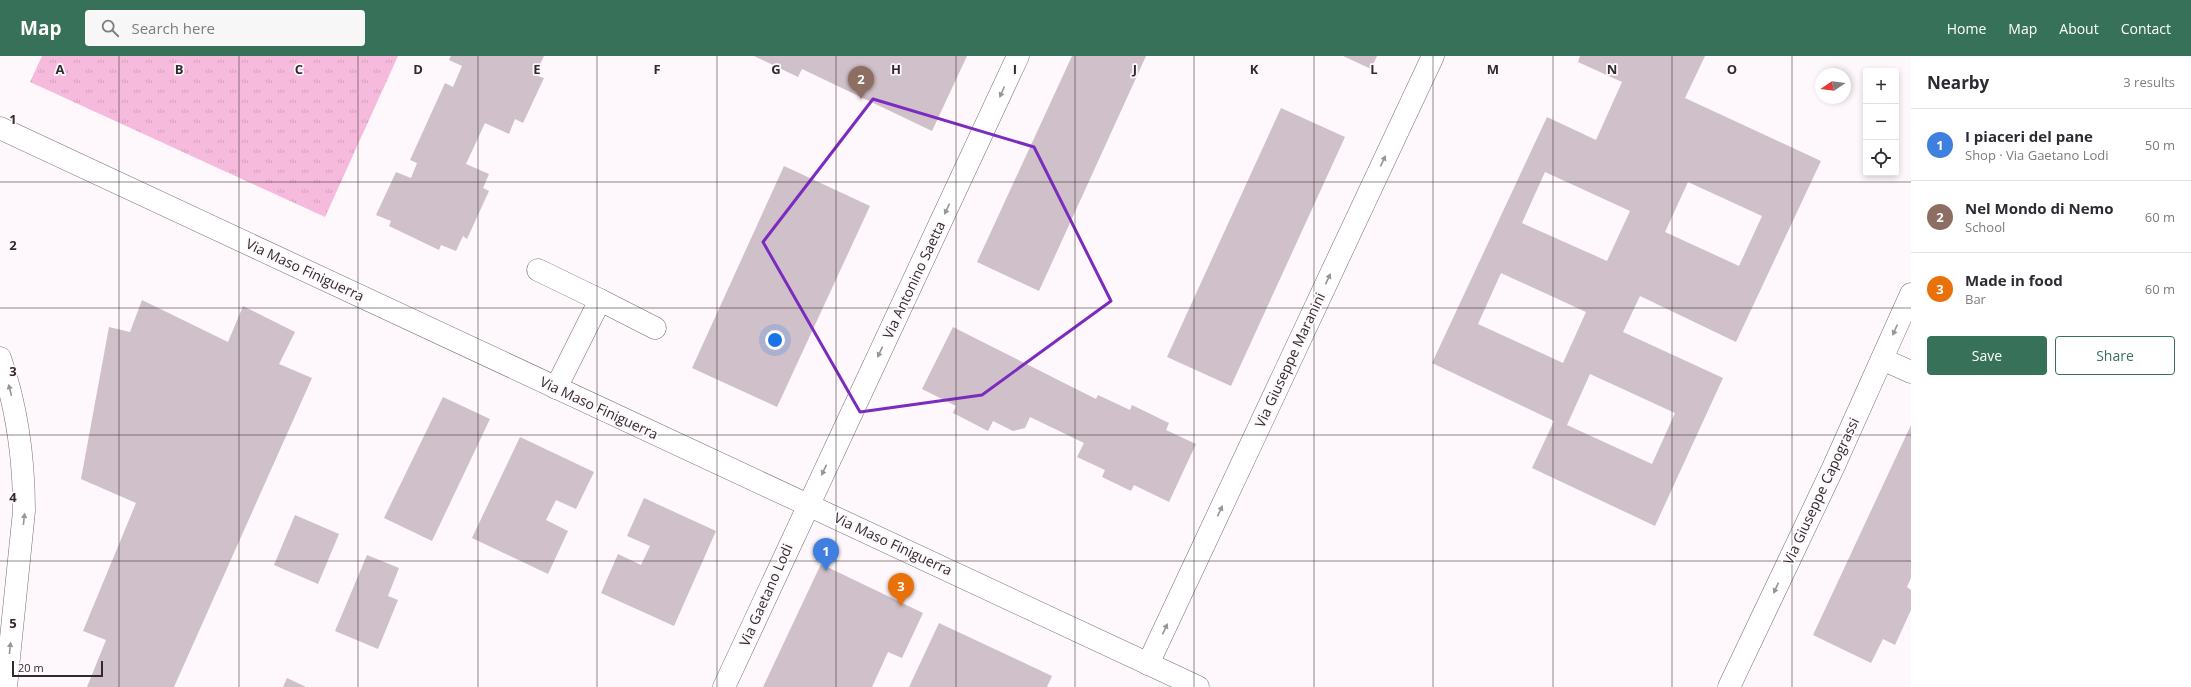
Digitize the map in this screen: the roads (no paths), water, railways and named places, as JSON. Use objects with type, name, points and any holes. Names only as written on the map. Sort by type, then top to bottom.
[{"type":"street","name":"Via Antonino Saetta","points":[[808,504],[1018,56]]},
{"type":"street","name":"Via Giuseppe Maranini","points":[[1148,664],[1433,56]]},
{"type":"street","name":"Via Maso Finiguerra","points":[[0,128],[1198,687]]},
{"type":"street","points":[[538,270],[655,328]]},
{"type":"street","name":"Via Giuseppe Capograssi","points":[[1729,687],[1829,476],[1911,294]]},
{"type":"street","points":[[556,388],[600,300]]},
{"type":"street","points":[[0,358],[14,412],[24,489],[24,512],[6,687]]},
{"type":"street","points":[[1882,359],[1911,372]]},
{"type":"street","name":"Via Gaetano Lodi","points":[[724,687],[808,504]]},
{"type":"place","name":"Nel Mondo di Nemo","points":[[861,99]]},
{"type":"place","name":"I piaceri del pane","points":[[826,571]]},
{"type":"place","name":"Made in food","points":[[901,606]]}]
